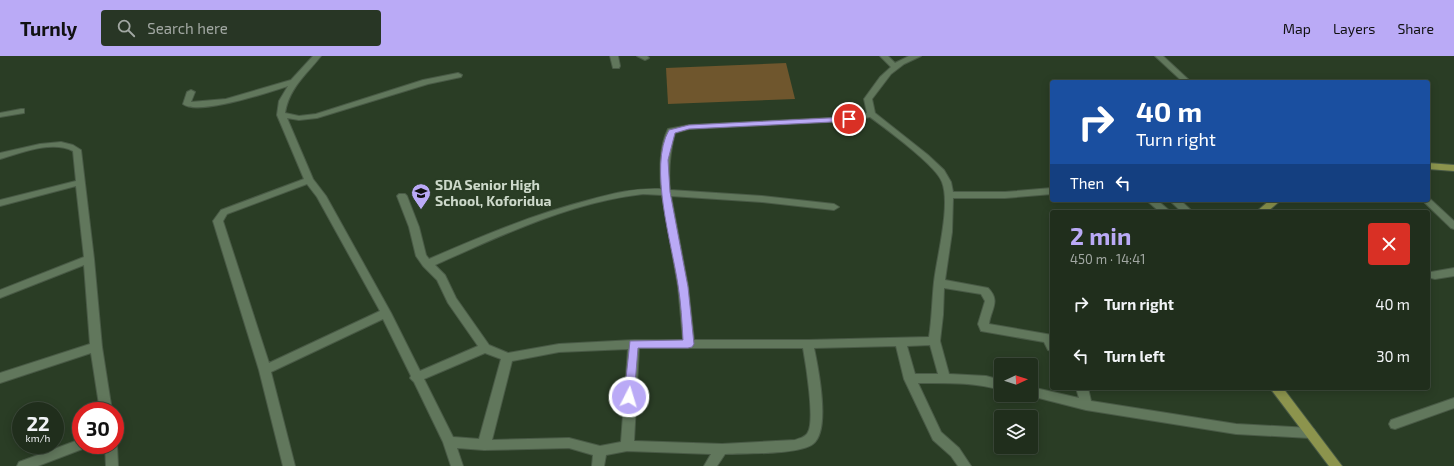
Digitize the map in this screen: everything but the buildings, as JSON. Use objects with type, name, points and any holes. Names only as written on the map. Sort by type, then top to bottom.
[{"type":"main road","points":[[1430,166],[1454,168]]},
{"type":"main road","points":[[1264,210],[1274,202]]},
{"type":"main road","points":[[1277,390],[1336,466]]},
{"type":"street","points":[[317,56],[294,82],[283,101],[281,115],[309,180],[321,196],[386,314],[448,442],[457,466]]},
{"type":"street","points":[[614,56],[616,66]]},
{"type":"street","points":[[884,56],[895,67]]},
{"type":"street","points":[[917,56],[895,67],[878,83],[868,99],[871,114],[884,123],[941,172],[947,182],[948,195],[946,232],[939,283],[938,315],[934,341],[945,378]]},
{"type":"street","points":[[1159,56],[1185,80]]},
{"type":"street","points":[[281,115],[299,118],[317,116],[426,82],[458,75]]},
{"type":"street","points":[[191,92],[187,104],[196,105],[223,101],[294,82]]},
{"type":"street","points":[[0,115],[21,111]]},
{"type":"street","points":[[688,344],[683,287],[666,192],[664,160],[671,131],[689,127],[849,119],[871,114]]},
{"type":"street","points":[[0,156],[57,144],[73,146],[77,150],[90,259],[96,348],[105,402]]},
{"type":"street","points":[[289,466],[265,370],[218,222],[219,218],[224,212],[309,180]]},
{"type":"street","points":[[0,203],[81,182]]},
{"type":"street","points":[[427,264],[500,232],[572,207],[626,193],[642,191],[745,196],[797,201],[834,207]]},
{"type":"street","points":[[948,195],[1006,195],[1050,191]]},
{"type":"street","points":[[402,196],[414,227],[421,256],[441,278],[452,300],[485,348],[507,357],[559,348],[634,344],[808,344],[934,341]]},
{"type":"street","points":[[1154,202],[1164,210]]},
{"type":"street","points":[[1176,202],[1186,210]]},
{"type":"street","points":[[1429,202],[1454,226]]},
{"type":"street","points":[[0,294],[90,259]]},
{"type":"street","points":[[1435,275],[1454,272]]},
{"type":"street","points":[[939,283],[984,291],[989,296],[990,301],[983,324],[985,328],[1048,338],[1050,342]]},
{"type":"street","points":[[265,370],[386,314]]},
{"type":"street","points":[[901,342],[910,379],[937,436],[954,452],[965,466]]},
{"type":"street","points":[[627,446],[634,344]]},
{"type":"street","points":[[448,442],[484,445],[569,443],[600,451],[627,446],[722,449],[795,445],[810,440],[815,433],[816,409],[814,380],[808,344]]},
{"type":"street","points":[[0,378],[58,358],[96,348]]},
{"type":"street","points":[[416,378],[485,348]]},
{"type":"street","points":[[484,445],[507,357]]},
{"type":"street","points":[[910,379],[945,378],[986,381],[994,383]]},
{"type":"street","points":[[1082,390],[1086,405]]},
{"type":"street","points":[[1038,394],[1086,405],[1236,429],[1310,434]]},
{"type":"street","points":[[1395,424],[1454,403]]},
{"type":"street","points":[[23,466],[72,447]]},
{"type":"street","points":[[710,466],[722,449]]},
{"type":"street","points":[[598,466],[600,451]]},
{"type":"street","points":[[111,454],[112,466]]},
{"type":"shaded area","points":[[786,63],[795,99],[668,104],[666,68]]},
{"type":"place","name":"SDA Senior High School, Koforidua","points":[[421,210]]},
{"type":"route","points":[[629,397],[634,344],[688,344],[683,287],[666,192],[664,160],[671,131],[689,127],[849,119]]}]
